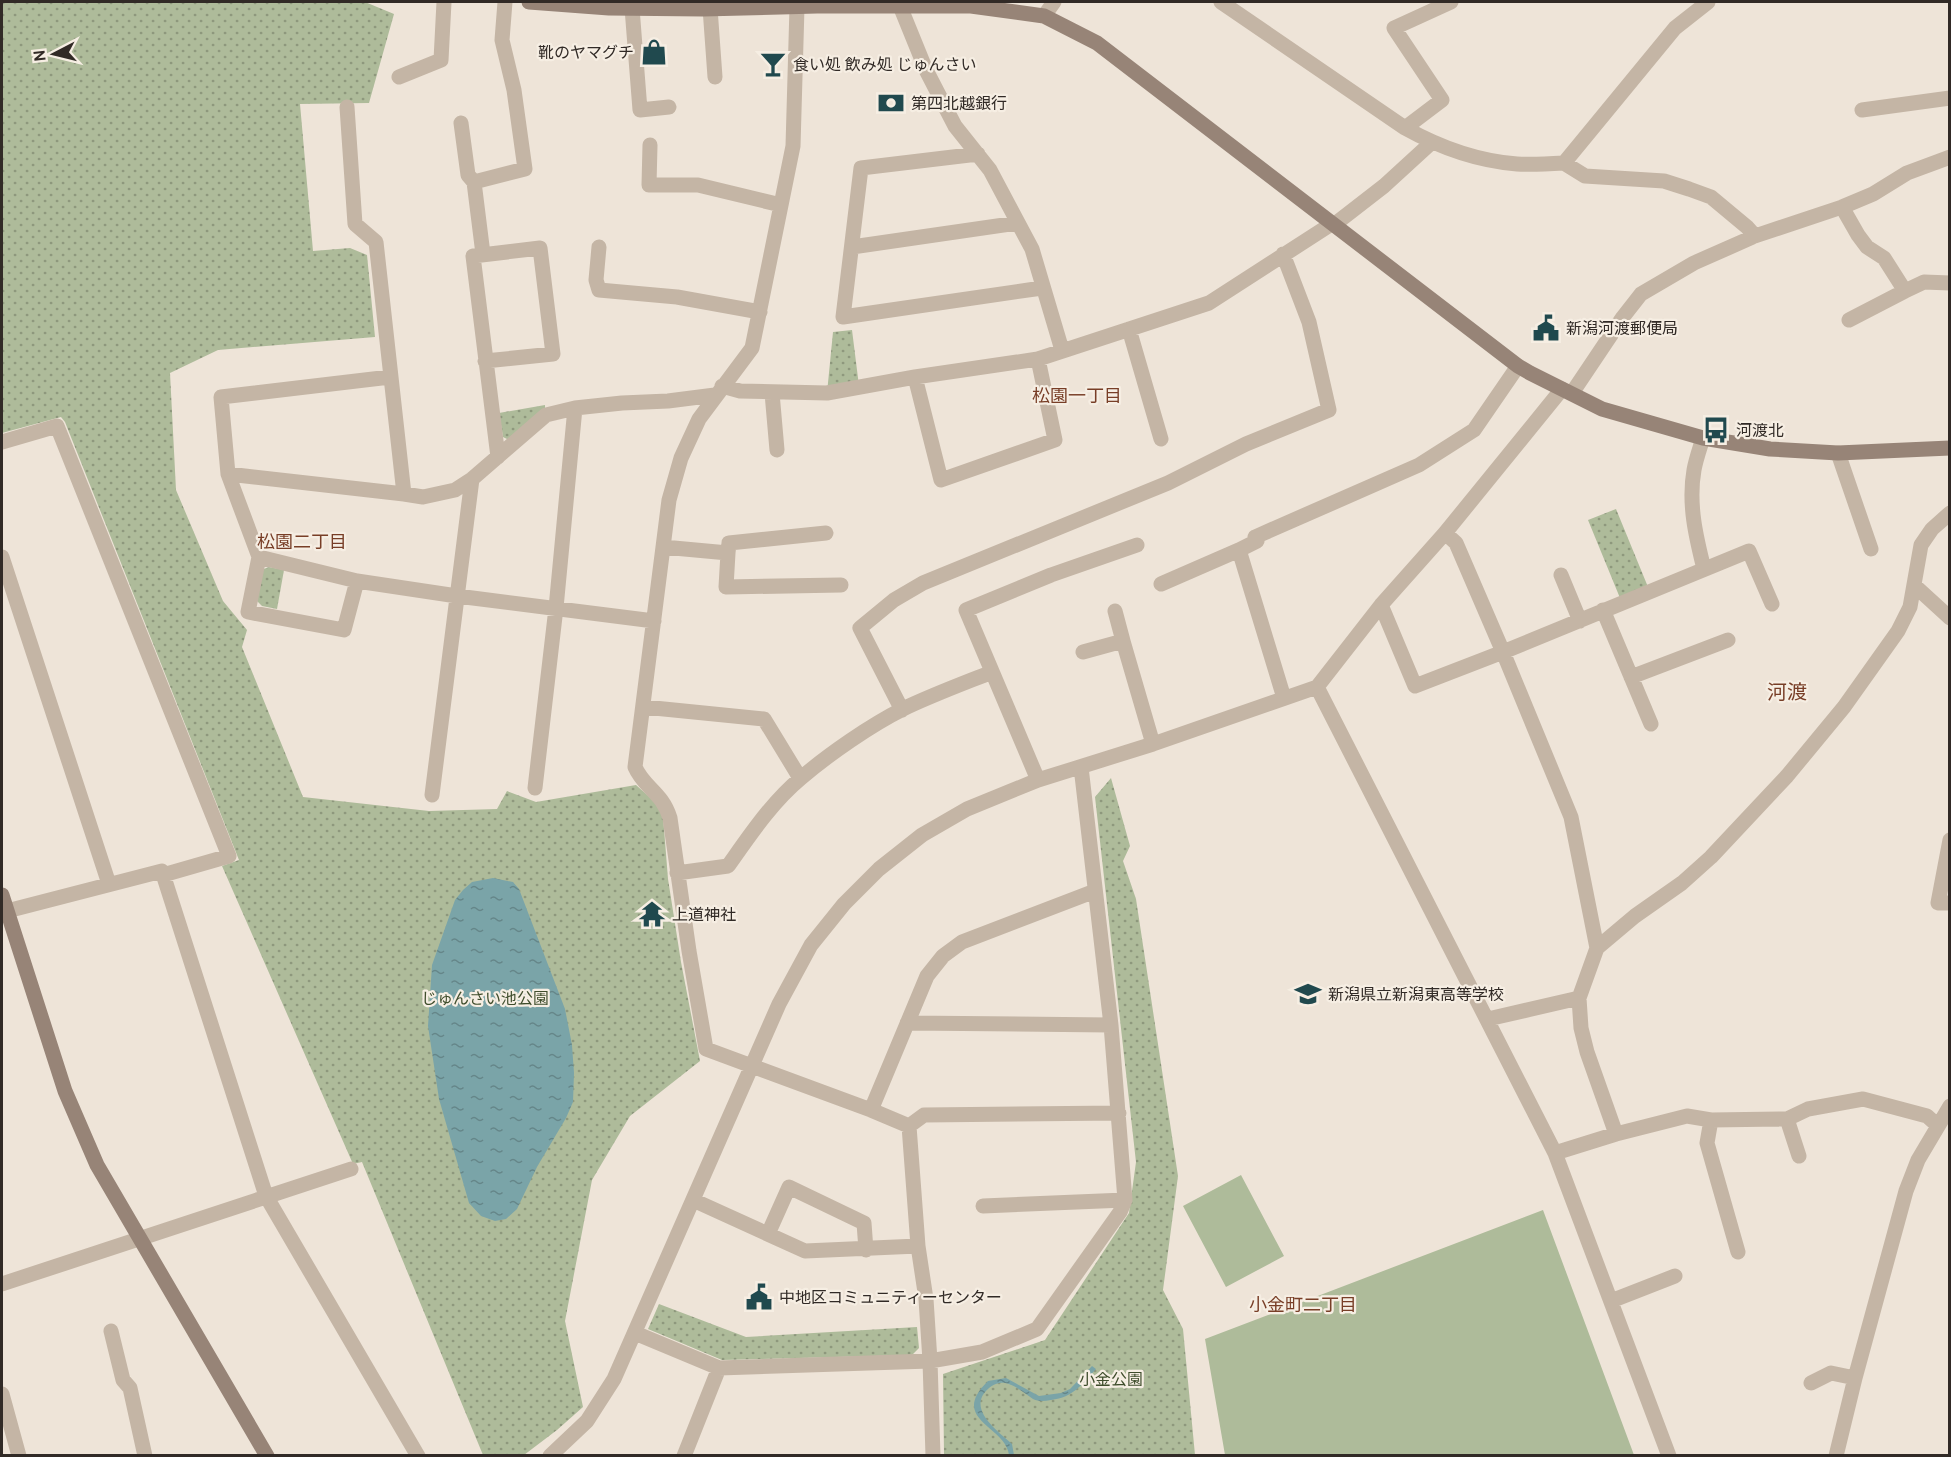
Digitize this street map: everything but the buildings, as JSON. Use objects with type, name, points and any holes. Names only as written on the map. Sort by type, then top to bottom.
[{"type":"street","points":[[399,77],[441,60],[444,2]]},
{"type":"street","points":[[474,182],[525,169],[514,90],[502,40],[505,2]]},
{"type":"street","points":[[529,2],[632,8],[709,5],[797,8],[817,4],[900,4],[971,6],[1044,16],[1097,43],[1518,366],[1602,409],[1703,438],[1770,449],[1838,453],[1950,448]]},
{"type":"street","points":[[1044,16],[1054,2]]},
{"type":"street","points":[[1221,2],[1405,128],[1431,142],[1489,160],[1518,164],[1564,163],[1585,176],[1664,181],[1711,197],[1755,236]]},
{"type":"street","points":[[1405,128],[1442,100],[1394,28],[1451,2]]},
{"type":"street","points":[[1564,163],[1675,28],[1707,2]]},
{"type":"street","points":[[900,4],[926,70],[955,126],[990,170],[1032,249],[1062,350]]},
{"type":"street","points":[[709,5],[715,77]]},
{"type":"street","points":[[632,8],[640,110],[669,107]]},
{"type":"street","points":[[797,8],[793,146],[760,312],[752,348],[699,419],[681,458],[669,500],[635,767],[639,776],[664,801],[670,818],[676,873],[706,1049],[909,1126]]},
{"type":"street","points":[[1862,110],[1950,98]]},
{"type":"street","points":[[347,107],[355,224],[376,242],[404,494]]},
{"type":"street","points":[[461,123],[468,175],[474,182],[483,254]]},
{"type":"street","points":[[228,474],[423,497],[455,490],[472,479],[546,415],[575,408],[668,401],[718,391],[827,393],[1038,359],[1209,303],[1334,223],[1384,186],[1431,142]]},
{"type":"street","points":[[650,145],[649,184],[698,185],[781,205]]},
{"type":"street","points":[[978,154],[861,168],[843,317],[1042,288]]},
{"type":"street","points":[[550,1455],[587,1421],[614,1379],[780,1004],[811,945],[844,904],[879,869],[922,835],[967,809],[1038,780],[1153,744],[1317,687],[1382,605],[1567,391],[1641,294],[1694,263],[1755,236],[1874,194],[1907,173],[1950,157]]},
{"type":"street","points":[[1842,207],[1858,235],[1867,247],[1884,258],[1905,291]]},
{"type":"street","points":[[852,248],[1018,223]]},
{"type":"street","points":[[599,247],[596,280],[599,290],[677,297],[760,312]]},
{"type":"street","points":[[485,361],[553,354],[540,248],[473,256],[485,361],[498,457]]},
{"type":"street","points":[[902,710],[860,628],[894,600],[923,583],[1168,483],[1246,444],[1329,410],[1308,322],[1283,254]]},
{"type":"street","points":[[1849,320],[1924,282],[1950,283]]},
{"type":"street","points":[[1129,329],[1161,439]]},
{"type":"street","points":[[915,377],[941,480],[1055,440],[1038,359]]},
{"type":"street","points":[[1161,584],[1257,541],[1255,537],[1419,465],[1474,430],[1518,366]]},
{"type":"street","points":[[357,581],[344,630],[248,612],[259,557],[228,474],[221,397],[390,377]]},
{"type":"street","points":[[772,393],[777,450]]},
{"type":"street","points":[[534,788],[556,609],[575,408]]},
{"type":"street","points":[[2,442],[57,426],[229,856],[163,875]]},
{"type":"street","points":[[1703,438],[1694,471],[1692,508],[1704,570]]},
{"type":"street","points":[[1838,453],[1871,549]]},
{"type":"street","points":[[432,795],[472,479]]},
{"type":"street","points":[[1616,1134],[1587,1052],[1581,1028],[1579,998],[1597,948],[1635,916],[1682,883],[1711,857],[1786,776],[1844,707],[1898,631],[1910,608],[1921,545],[1932,529],[1950,513]]},
{"type":"street","points":[[826,533],[729,543],[726,587],[841,585]]},
{"type":"street","points":[[1445,533],[1456,543],[1571,817],[1597,948]]},
{"type":"street","points":[[1038,780],[966,610],[1052,575],[1137,545]]},
{"type":"street","points":[[663,547],[728,553]]},
{"type":"street","points":[[1239,550],[1284,698]]},
{"type":"street","points":[[1382,605],[1415,686],[1749,551],[1772,604]]},
{"type":"street","points":[[2,556],[109,884]]},
{"type":"street","points":[[259,557],[357,581],[654,621]]},
{"type":"street","points":[[1561,575],[1580,621]]},
{"type":"street","points":[[1915,586],[1950,618]]},
{"type":"street","points":[[1603,610],[1651,724]]},
{"type":"street","points":[[1115,611],[1153,744]]},
{"type":"street","points":[[1631,677],[1728,640]]},
{"type":"street","points":[[1083,652],[1123,641]]},
{"type":"street","points":[[676,873],[728,866],[775,804],[800,778],[844,746],[902,710],[992,672]]},
{"type":"street","points":[[1317,687],[1555,1153],[1669,1455]]},
{"type":"street","points":[[644,707],[764,719],[800,778]]},
{"type":"street","points":[[635,1334],[719,1368],[930,1361],[982,1352],[1037,1329],[1120,1212],[1125,1200],[1111,1025],[1081,767]]},
{"type":"street","points":[[1950,840],[1938,903],[1950,903]]},
{"type":"street","points":[[7,912],[162,871],[266,1196],[418,1455]]},
{"type":"street","points":[[871,1110],[927,976],[943,956],[962,942],[1095,891]]},
{"type":"street","points":[[2,895],[65,1091],[97,1166],[267,1455]]},
{"type":"street","points":[[1488,1019],[1579,998]]},
{"type":"street","points":[[907,1023],[1111,1025]]},
{"type":"street","points":[[1555,1153],[1616,1134],[1687,1116],[1711,1120],[1787,1119],[1808,1109],[1863,1099],[1927,1116],[1937,1125]]},
{"type":"street","points":[[1836,1455],[1906,1191],[1918,1160],[1950,1106]]},
{"type":"street","points":[[909,1126],[924,1115],[1119,1113]]},
{"type":"street","points":[[1787,1119],[1799,1156]]},
{"type":"street","points":[[1711,1120],[1707,1143],[1738,1252]]},
{"type":"street","points":[[909,1126],[918,1246],[926,1299],[933,1455]]},
{"type":"street","points":[[2,1284],[351,1169]]},
{"type":"street","points":[[768,1234],[789,1187],[864,1223],[866,1250]]},
{"type":"street","points":[[693,1200],[805,1251],[918,1246]]},
{"type":"street","points":[[983,1206],[1125,1200]]},
{"type":"street","points":[[1611,1301],[1675,1276]]},
{"type":"street","points":[[111,1331],[123,1380],[130,1388],[145,1455]]},
{"type":"street","points":[[684,1455],[719,1368]]},
{"type":"street","points":[[1811,1383],[1831,1373],[1855,1378]]},
{"type":"street","points":[[2,1394],[19,1455]]},
{"type":"green space","name":"じゅんさい池公園","points":[[2,2],[365,2],[394,14],[369,103],[300,104],[313,251],[350,248],[367,255],[375,337],[218,350],[170,373],[176,490],[223,601],[247,630],[242,647],[303,797],[429,811],[497,809],[507,791],[536,802],[636,785],[654,801],[663,816],[668,879],[700,1061],[630,1116],[592,1180],[565,1321],[583,1407],[524,1455],[483,1455],[362,1162],[353,1164],[222,866],[239,860],[65,422],[61,417],[2,433]]},
{"type":"green space","points":[[852,330],[859,386],[827,393],[833,332]]},
{"type":"green space","points":[[545,405],[545,411],[511,441],[503,437],[499,413]]},
{"type":"green space","points":[[1616,509],[1648,587],[1620,598],[1588,520]]},
{"type":"green space","points":[[269,567],[284,570],[277,609],[262,606],[254,598],[261,570]]},
{"type":"green space","name":"小金公園","points":[[1111,778],[1130,846],[1123,861],[1136,899],[1178,1176],[1163,1290],[1183,1329],[1195,1455],[944,1455],[943,1374],[1045,1340],[1129,1213],[1136,1162],[1095,797]]},
{"type":"green space","points":[[1241,1175],[1284,1256],[1226,1287],[1183,1206]]},
{"type":"green space","points":[[1543,1210],[1634,1455],[1225,1455],[1205,1339]]},
{"type":"green space","points":[[659,1304],[746,1337],[917,1327],[919,1348],[912,1355],[722,1360],[648,1329]]},
{"type":"water","points":[[493,878],[513,882],[519,889],[565,1009],[572,1045],[574,1073],[573,1102],[566,1118],[537,1167],[517,1209],[506,1219],[495,1221],[481,1216],[469,1203],[439,1099],[428,1026],[432,965],[455,900],[472,882]]},
{"type":"water","points":[[1092,1366],[1096,1369],[1081,1385],[1066,1396],[1059,1398],[1035,1400],[1016,1387],[1005,1383],[996,1384],[988,1389],[980,1404],[982,1412],[992,1426],[1012,1444],[1014,1455],[1009,1455],[1006,1445],[976,1414],[974,1405],[977,1394],[988,1381],[1006,1378],[1039,1396],[1061,1393],[1070,1389]]},
{"type":"place","name":"靴のヤマグチ","points":[[654,52]]},
{"type":"place","name":"食い処 飲み処 じゅんさい","points":[[773,64]]},
{"type":"place","name":"第四北越銀行","points":[[891,103]]},
{"type":"place","name":"新潟河渡郵便局","points":[[1546,328]]},
{"type":"place","name":"河渡北","points":[[1716,430]]},
{"type":"place","name":"上道神社","points":[[652,914]]},
{"type":"place","name":"新潟県立新潟東高等学校","points":[[1308,994]]},
{"type":"place","name":"中地区コミュニティーセンター","points":[[759,1297]]},
{"type":"district","name":"松園一丁目","points":[[1077,396]]},
{"type":"district","name":"松園二丁目","points":[[302,542]]},
{"type":"district","name":"河渡","points":[[1787,692]]},
{"type":"district","name":"小金町二丁目","points":[[1303,1305]]}]
